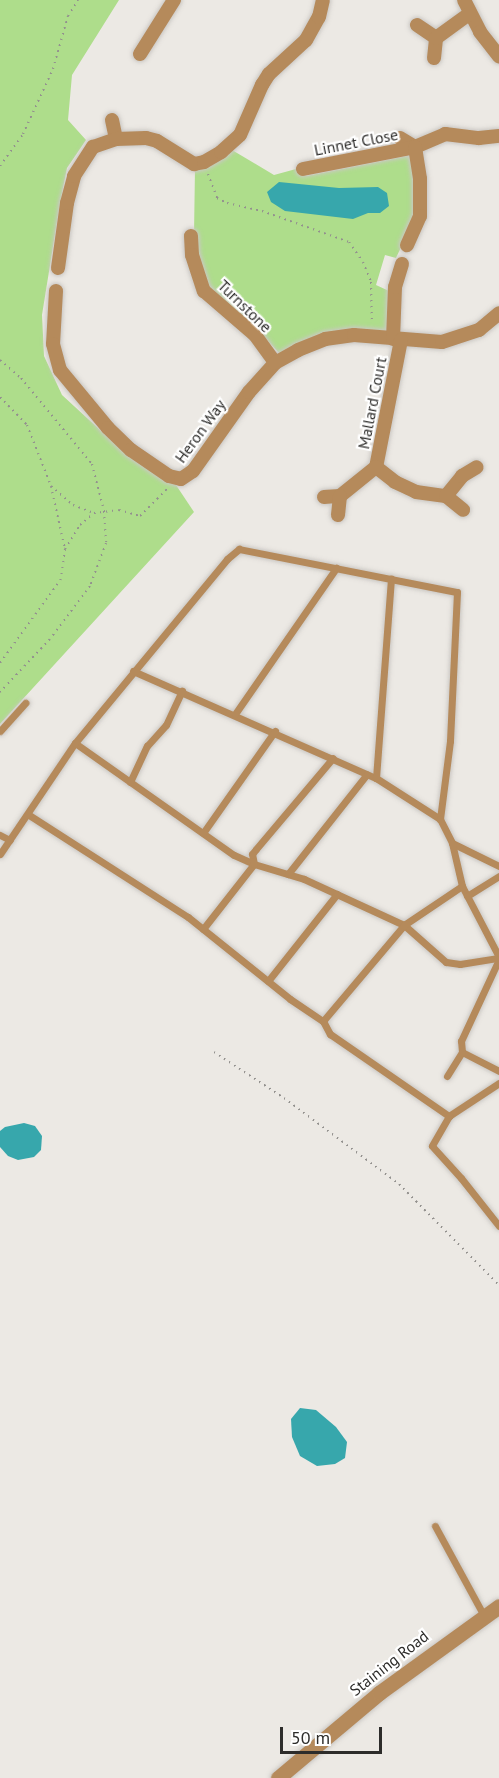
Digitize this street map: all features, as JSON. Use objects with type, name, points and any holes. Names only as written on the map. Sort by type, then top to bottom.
[{"type":"street","points":[[140,54],[174,0]]},
{"type":"street","points":[[58,268],[67,203],[74,176],[93,147],[116,139],[151,139],[189,163],[204,162],[240,135],[262,85],[269,74],[306,40],[319,17],[323,0]]},
{"type":"street","points":[[464,0],[469,14],[499,56]]},
{"type":"street","points":[[434,58],[436,38],[469,14]]},
{"type":"street","points":[[417,25],[436,38]]},
{"type":"street","points":[[112,120],[116,139]]},
{"type":"street","name":"Linnet Close","points":[[303,169],[415,147],[445,134],[479,138],[499,136]]},
{"type":"street","name":"Linnet Close","points":[[400,138],[415,147]]},
{"type":"street","name":"Linnet Close","points":[[407,245],[420,216],[420,179],[415,147]]},
{"type":"street","name":"Turnstone","points":[[191,236],[192,255],[204,291],[255,335],[275,363]]},
{"type":"street","points":[[397,339],[395,287],[402,264]]},
{"type":"street","name":"Heron Way","points":[[56,291],[53,345],[60,370],[108,428],[131,450],[169,476],[178,478],[188,476],[193,471],[249,392],[275,363],[325,339],[372,335],[397,339],[452,340],[479,330],[499,313]]},
{"type":"street","name":"Mallard Court","points":[[397,339],[376,467],[395,482],[416,492],[446,496]]},
{"type":"street","points":[[324,497],[340,496],[376,467]]},
{"type":"street","points":[[463,510],[446,496],[462,476],[477,467]]},
{"type":"street","points":[[338,515],[340,496]]},
{"type":"street","name":"Staining Road","points":[[278,1778],[379,1693],[499,1606]]},
{"type":"lane","points":[[0,854],[75,743],[227,559],[239,549],[457,592],[450,741],[440,819]]},
{"type":"lane","points":[[235,714],[336,568]]},
{"type":"lane","points":[[376,778],[391,579]]},
{"type":"lane","points":[[133,671],[275,731],[368,774],[440,819],[452,843],[462,886],[499,958]]},
{"type":"lane","points":[[130,782],[147,746],[166,725],[182,692]]},
{"type":"lane","points":[[0,731],[25,703]]},
{"type":"lane","points":[[203,833],[275,731]]},
{"type":"lane","points":[[75,743],[234,855],[337,894],[404,925],[446,962],[460,964],[499,958]]},
{"type":"lane","points":[[203,929],[254,864],[252,854],[333,758]]},
{"type":"lane","points":[[288,874],[368,774]]},
{"type":"lane","points":[[28,815],[203,929],[323,1021],[330,1034],[449,1116]]},
{"type":"lane","points":[[0,835],[10,840]]},
{"type":"lane","points":[[452,843],[499,866]]},
{"type":"lane","points":[[467,896],[499,876]]},
{"type":"lane","points":[[323,1021],[404,925],[462,886]]},
{"type":"lane","points":[[268,981],[337,894]]},
{"type":"lane","points":[[447,1076],[462,1052],[461,1041],[499,958]]},
{"type":"lane","points":[[462,1052],[499,1071]]},
{"type":"lane","points":[[499,1083],[449,1116],[432,1146],[499,1226]]},
{"type":"lane","points":[[435,1526],[484,1616]]},
{"type":"path","points":[[0,166],[23,134],[53,69],[64,27],[78,0]]},
{"type":"path","points":[[204,162],[217,198],[227,203],[262,211],[349,242],[363,262],[371,282],[372,335]]},
{"type":"path","points":[[0,360],[21,378],[92,464],[104,511],[106,543],[90,586],[50,639],[0,692]]},
{"type":"path","points":[[0,397],[27,425],[51,486],[65,549],[61,579],[0,663]]},
{"type":"path","points":[[65,549],[80,525],[94,513],[119,510],[140,516],[178,478]]},
{"type":"path","points":[[51,486],[74,505],[94,513]]},
{"type":"path","points":[[214,1052],[284,1098],[399,1184],[499,1285]]},
{"type":"green space","points":[[0,0],[119,0],[72,75],[68,120],[86,140],[67,168],[60,203],[42,315],[44,356],[62,395],[112,441],[174,482],[194,512],[0,724]]},
{"type":"green space","points":[[232,150],[274,175],[296,169],[306,176],[412,155],[417,213],[396,258],[385,255],[376,285],[389,291],[388,335],[372,332],[281,355],[253,325],[205,283],[194,234],[195,168]]},
{"type":"water","points":[[279,182],[339,188],[378,187],[387,193],[389,206],[380,213],[368,213],[353,219],[285,211],[271,202],[267,192]]},
{"type":"water","points":[[24,1123],[35,1126],[42,1136],[41,1150],[34,1157],[18,1160],[8,1156],[0,1147],[0,1131],[5,1127]]},
{"type":"water","points":[[300,1408],[316,1410],[336,1427],[347,1442],[345,1458],[335,1464],[317,1466],[300,1456],[292,1437],[291,1419]]}]
